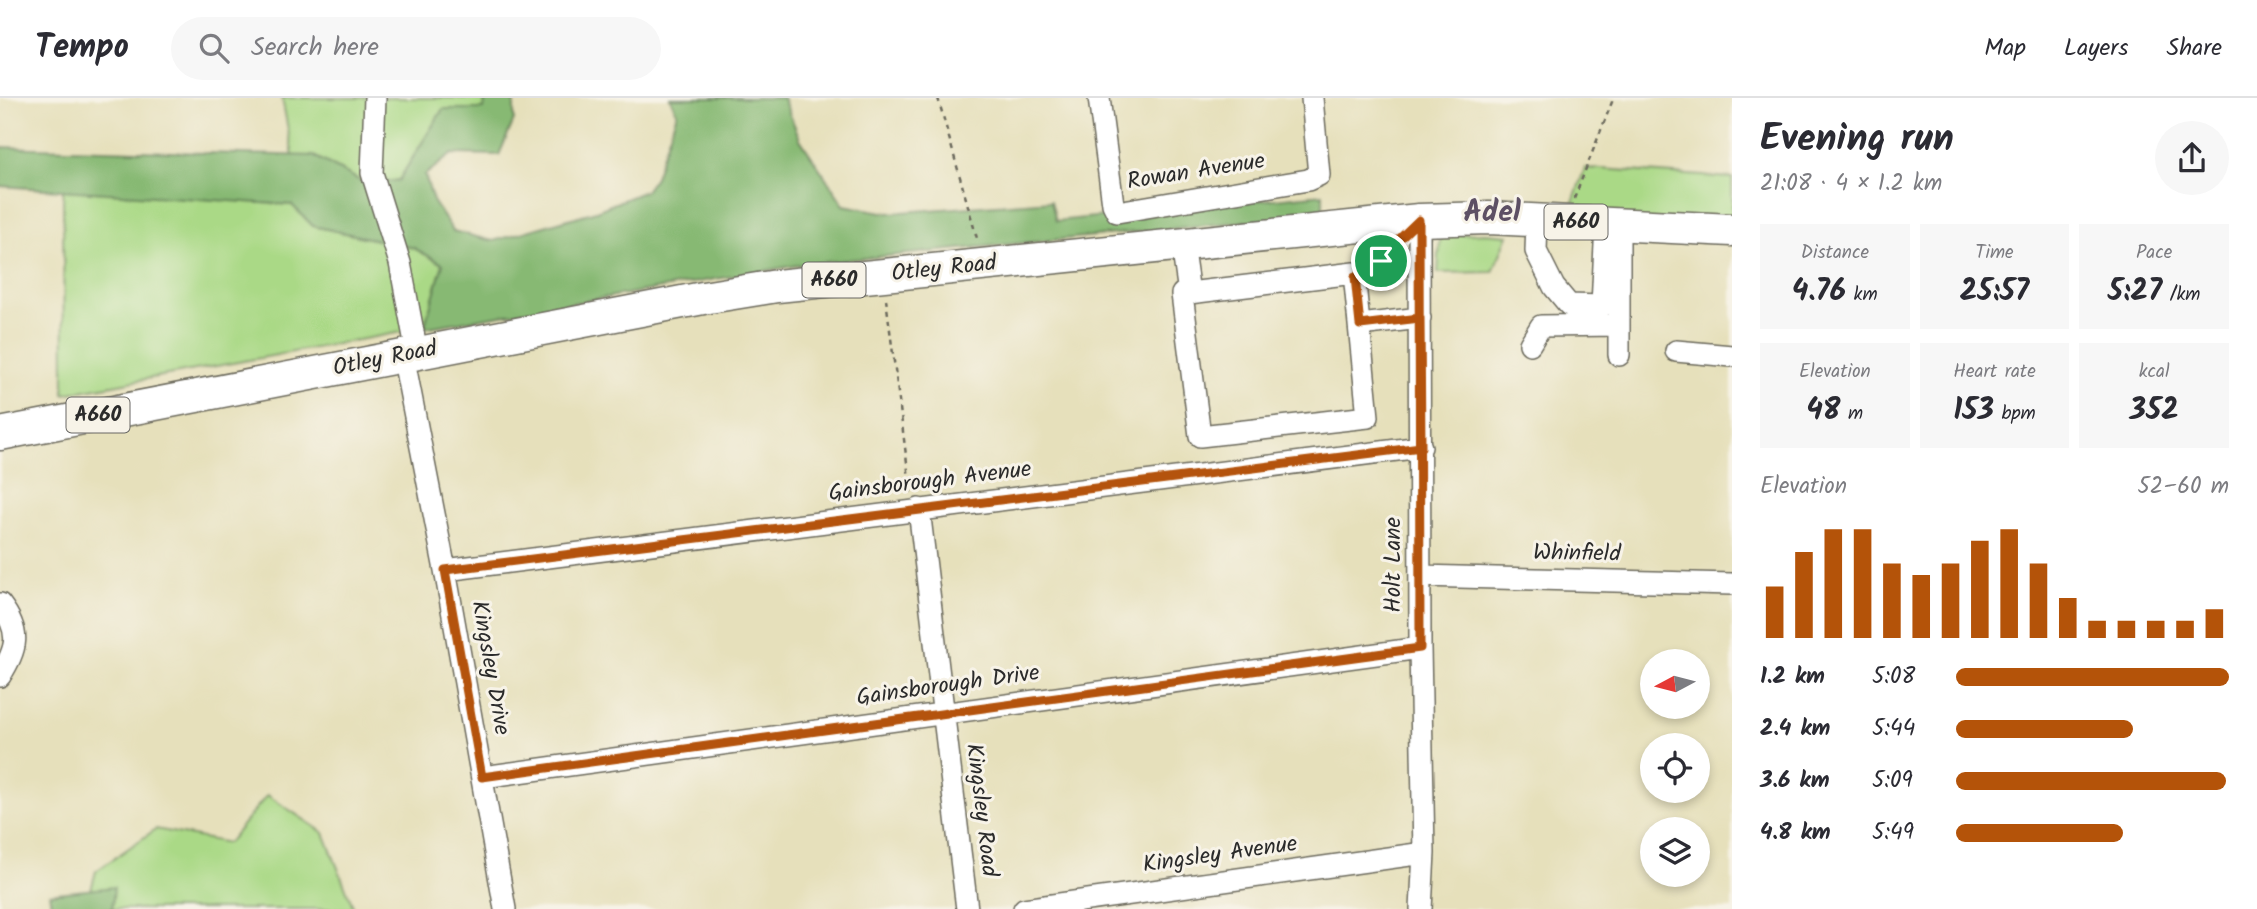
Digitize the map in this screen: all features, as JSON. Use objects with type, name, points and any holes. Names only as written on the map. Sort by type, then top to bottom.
[{"type":"highway","name":"Otley Road","points":[[0,434],[777,286],[1419,220],[1489,218],[1732,230]]},
{"type":"street","name":"Kingsley Drive","points":[[375,98],[372,173],[400,263],[410,354],[445,570],[505,909]]},
{"type":"street","name":"Rowan Avenue","points":[[1099,98],[1117,212],[1308,180],[1319,175],[1312,98]]},
{"type":"street","name":"Holt Lane","points":[[1419,220],[1420,648],[1424,853],[1421,909]]},
{"type":"street","points":[[1552,221],[1536,251],[1554,287],[1569,305],[1602,306],[1612,224]]},
{"type":"street","points":[[1612,224],[1619,355]]},
{"type":"street","points":[[1182,244],[1189,293]]},
{"type":"street","points":[[1354,273],[1368,416],[1200,436],[1182,294],[1189,293],[1354,273]]},
{"type":"street","points":[[1360,325],[1420,318]]},
{"type":"street","points":[[1530,344],[1541,326],[1619,325]]},
{"type":"street","points":[[1676,351],[1732,356]]},
{"type":"street","name":"Gainsborough Avenue","points":[[445,570],[1421,447]]},
{"type":"street","name":"Kingsley Road","points":[[916,509],[967,909]]},
{"type":"street","name":"Whinfield","points":[[1420,576],[1732,584]]},
{"type":"street","points":[[0,604],[16,633],[16,644],[0,676]]},
{"type":"street","name":"Gainsborough Drive","points":[[482,777],[1420,648]]},
{"type":"street","name":"Kingsley Avenue","points":[[1024,909],[1424,853]]},
{"type":"path","points":[[938,98],[983,265]]},
{"type":"path","points":[[1552,221],[1612,98]]},
{"type":"path","points":[[1355,277],[1371,271],[1392,246]]},
{"type":"path","points":[[883,275],[916,509]]},
{"type":"green space","points":[[282,98],[485,98],[484,109],[443,109],[399,180],[368,185],[314,156],[293,156]]},
{"type":"green space","points":[[485,98],[514,98],[514,120],[499,155],[452,154],[425,175],[433,201],[453,231],[493,241],[596,211],[645,191],[655,177],[677,113],[670,98],[783,98],[800,139],[844,205],[888,213],[1051,201],[1056,221],[1323,194],[1323,214],[805,264],[424,328],[443,264],[414,248],[313,226],[292,205],[0,186],[0,147],[314,156],[368,185],[399,180],[443,109],[484,109]]},
{"type":"green space","points":[[1585,168],[1732,178],[1732,230],[1566,222]]},
{"type":"green space","points":[[63,189],[292,205],[313,226],[414,248],[443,264],[424,328],[64,394]]},
{"type":"green space","points":[[1444,235],[1508,235],[1493,272],[1438,273],[1440,239]]},
{"type":"green space","points":[[267,795],[324,833],[354,909],[86,909],[96,871],[156,829],[228,843]]},
{"type":"green space","points":[[114,887],[112,909],[52,909],[49,894]]},
{"type":"district","name":"Adel","points":[[1492,213]]},
{"type":"route","points":[[1381,261],[1371,271],[1355,277],[1360,325],[1420,318],[1421,447],[445,570],[482,777],[1420,648],[1421,447],[1419,220],[1392,246],[1381,261]]}]
